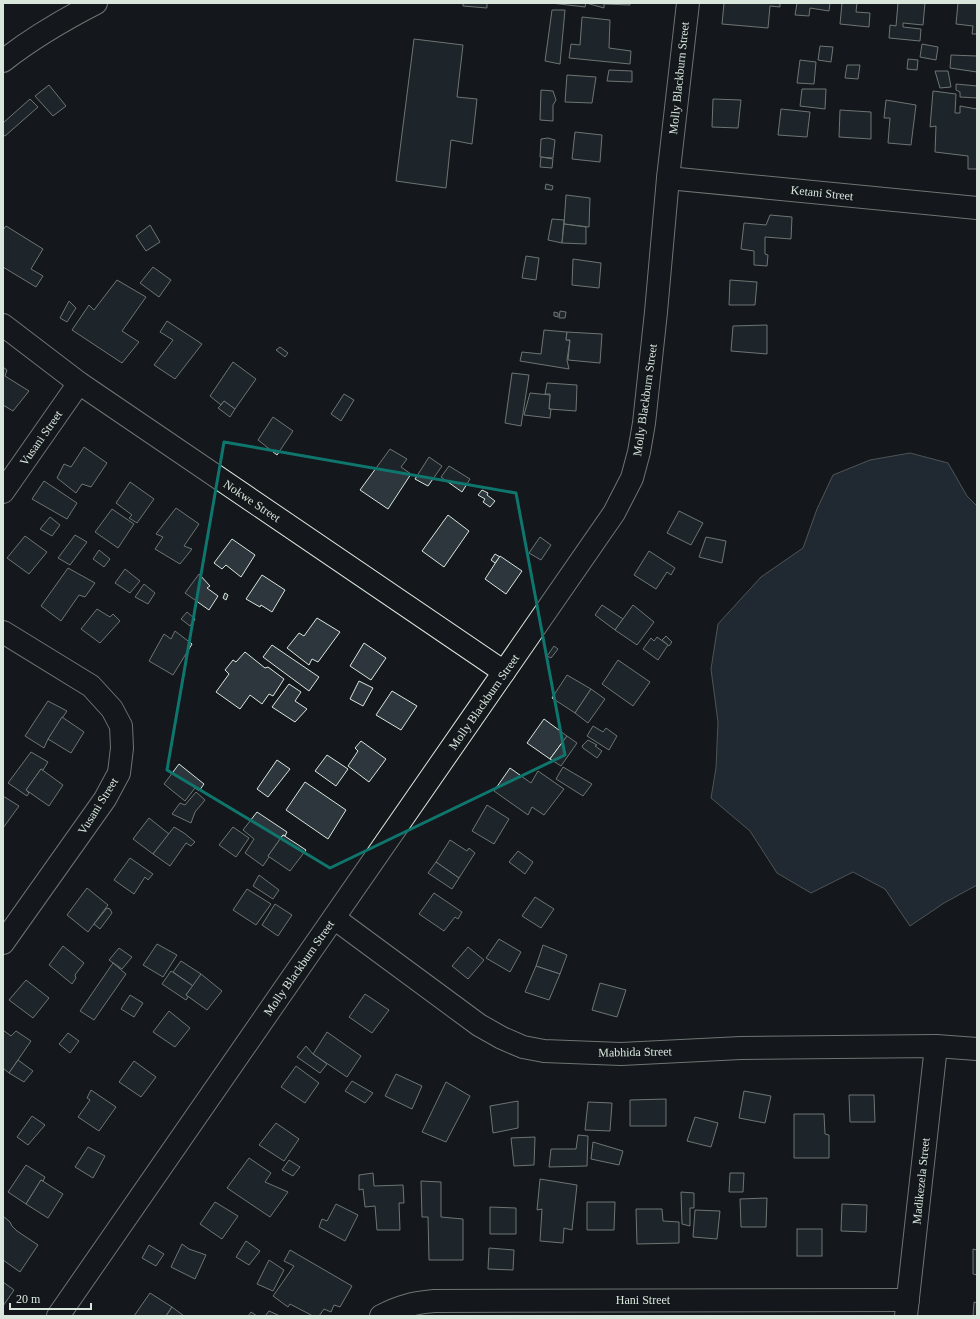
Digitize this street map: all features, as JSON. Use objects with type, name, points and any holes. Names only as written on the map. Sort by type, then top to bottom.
[{"type":"street","points":[[3,61],[25,44],[64,19],[96,3]]},
{"type":"street","name":"Molly Blackburn Street","points":[[58,1316],[614,513],[632,478],[639,452],[644,423],[668,178],[688,3]]},
{"type":"street","name":"Ketani Street","points":[[668,178],[977,208]]},
{"type":"street","name":"Nokwe Street","points":[[3,325],[79,383],[504,672]]},
{"type":"street","name":"Vusani Street","points":[[3,492],[79,383]]},
{"type":"street","name":"Vusani Street","points":[[3,632],[91,686],[112,709],[121,726],[122,748],[119,773],[105,799],[3,943]]},
{"type":"street","name":"Mabhida Street","points":[[334,918],[480,1024],[502,1038],[524,1047],[544,1052],[621,1054],[741,1048],[936,1046],[977,1049]]},
{"type":"street","name":"Madikezela Street","points":[[907,1308],[936,1046]]},
{"type":"street","name":"Hani Street","points":[[381,1316],[394,1309],[411,1304],[434,1301],[907,1308]]},
{"type":"highlighted area","points":[[224,442],[516,493],[565,755],[330,868],[167,770]]},
{"type":"water","points":[[910,453],[948,463],[967,496],[977,506],[977,885],[944,903],[910,926],[885,889],[853,872],[811,893],[777,873],[750,831],[711,798],[716,768],[718,722],[711,669],[718,624],[761,577],[803,548],[817,509],[833,475],[870,460]]},
{"type":"building","points":[[463,3],[487,3],[487,8],[463,6]]},
{"type":"building","points":[[551,3],[586,3],[585,7]]},
{"type":"building","points":[[586,3],[630,3],[630,5],[604,4],[604,8]]},
{"type":"building","points":[[724,3],[780,3],[780,7],[770,6],[768,28],[722,24]]},
{"type":"building","points":[[797,3],[830,3],[829,11],[810,8],[809,16],[795,15]]},
{"type":"building","points":[[842,3],[857,3],[856,12],[870,13],[869,27],[840,24]]},
{"type":"building","points":[[898,3],[925,3],[923,25],[903,23],[903,27],[921,29],[920,41],[889,38],[890,25],[896,26]]},
{"type":"building","points":[[958,3],[977,3],[977,34],[972,34],[973,26],[956,24]]},
{"type":"building","points":[[552,10],[565,10],[560,64],[545,61]]},
{"type":"building","points":[[582,17],[610,20],[609,48],[631,51],[630,64],[569,58],[571,44],[580,45]]},
{"type":"building","points":[[414,39],[463,45],[457,97],[477,99],[472,144],[451,140],[446,188],[396,181]]},
{"type":"building","points":[[922,44],[938,47],[936,60],[920,57]]},
{"type":"building","points":[[820,46],[833,47],[831,62],[818,60]]},
{"type":"building","points":[[951,55],[977,56],[977,72],[950,68]]},
{"type":"building","points":[[908,59],[918,60],[917,70],[907,69]]},
{"type":"building","points":[[800,60],[816,62],[814,84],[797,83]]},
{"type":"building","points":[[847,65],[860,65],[858,79],[845,78]]},
{"type":"building","points":[[609,70],[632,71],[632,82],[607,81]]},
{"type":"building","points":[[935,71],[948,71],[951,87],[940,88]]},
{"type":"building","points":[[567,75],[596,77],[592,103],[565,102]]},
{"type":"building","points":[[956,84],[977,86],[977,98],[960,97],[960,92],[956,90]]},
{"type":"building","points":[[49,85],[66,106],[53,116],[35,96]]},
{"type":"building","points":[[802,89],[826,89],[825,109],[800,106]]},
{"type":"building","points":[[541,90],[553,91],[556,100],[553,105],[553,121],[540,120]]},
{"type":"building","points":[[933,91],[956,94],[955,113],[960,113],[960,106],[977,109],[977,169],[968,169],[968,156],[935,152],[936,126],[930,127]]},
{"type":"building","points":[[30,99],[38,107],[5,136],[3,135],[3,123]]},
{"type":"building","points":[[713,99],[741,100],[738,128],[712,127]]},
{"type":"building","points":[[886,100],[916,105],[911,145],[888,143],[890,118],[884,118]]},
{"type":"building","points":[[781,109],[810,112],[807,137],[778,135]]},
{"type":"building","points":[[840,110],[871,112],[871,139],[839,137]]},
{"type":"building","points":[[575,132],[602,135],[600,162],[572,159]]},
{"type":"building","points":[[548,138],[555,140],[553,158],[540,157],[541,139]]},
{"type":"building","points":[[541,157],[553,159],[552,168],[540,167]]},
{"type":"building","points":[[546,184],[553,186],[552,190],[545,189]]},
{"type":"building","points":[[566,195],[590,198],[589,227],[564,224]]},
{"type":"building","points":[[770,215],[792,217],[791,239],[765,237],[765,254],[768,255],[767,266],[754,265],[754,251],[741,249],[744,223],[766,225]]},
{"type":"building","points":[[552,219],[564,220],[562,243],[548,240]]},
{"type":"building","points":[[564,224],[586,227],[586,244],[562,243]]},
{"type":"building","points":[[150,225],[160,242],[146,251],[136,236]]},
{"type":"building","points":[[6,226],[43,249],[31,269],[43,276],[36,287],[3,267],[3,230]]},
{"type":"building","points":[[526,256],[539,258],[536,280],[522,278]]},
{"type":"building","points":[[573,259],[601,263],[599,288],[572,285]]},
{"type":"building","points":[[153,267],[171,280],[159,297],[140,283]]},
{"type":"building","points":[[117,280],[146,297],[122,331],[139,342],[122,363],[72,330],[89,305],[94,310]]},
{"type":"building","points":[[730,280],[757,282],[755,305],[729,305]]},
{"type":"building","points":[[69,301],[76,308],[67,322],[60,318]]},
{"type":"building","points":[[560,311],[566,312],[565,318],[559,318]]},
{"type":"building","points":[[554,312],[558,313],[558,317],[554,316]]},
{"type":"building","points":[[167,321],[202,344],[175,379],[154,365],[173,340],[160,332]]},
{"type":"building","points":[[767,325],[767,354],[731,351],[733,326]]},
{"type":"building","points":[[544,330],[567,332],[566,340],[570,340],[567,360],[569,369],[520,361],[522,352],[541,354]]},
{"type":"building","points":[[567,332],[602,334],[600,363],[568,360],[570,340],[566,340]]},
{"type":"building","points":[[280,347],[288,353],[285,357],[276,350]]},
{"type":"building","points":[[233,362],[256,379],[235,409],[224,401],[221,405],[210,396]]},
{"type":"building","points":[[3,367],[7,370],[5,376],[29,391],[13,411],[3,405]]},
{"type":"building","points":[[512,373],[529,375],[521,426],[505,423]]},
{"type":"building","points":[[547,383],[577,385],[576,411],[549,409],[550,394],[545,394]]},
{"type":"building","points":[[530,393],[550,395],[550,418],[524,415]]},
{"type":"building","points":[[344,394],[354,400],[341,421],[331,414]]},
{"type":"building","points":[[224,401],[235,409],[230,417],[218,408]]},
{"type":"building","points":[[273,417],[293,431],[277,455],[258,440]]},
{"type":"building","points":[[84,447],[107,463],[91,487],[82,484],[76,493],[57,478],[64,464],[71,467]]},
{"type":"building","points":[[390,449],[407,459],[401,467],[411,474],[388,509],[360,490]]},
{"type":"building","points":[[429,457],[442,466],[428,486],[415,479]]},
{"type":"building","points":[[449,466],[470,479],[462,492],[441,477]]},
{"type":"building","points":[[44,481],[77,503],[67,519],[32,499]]},
{"type":"building","points":[[130,482],[154,499],[137,523],[129,518],[132,515],[116,503]]},
{"type":"building","points":[[482,490],[488,493],[487,495],[495,501],[490,507],[483,502],[485,499],[478,495]]},
{"type":"building","points":[[176,508],[199,524],[184,546],[192,549],[180,564],[155,549],[163,537],[156,534]]},
{"type":"building","points":[[112,509],[134,524],[118,548],[95,532]]},
{"type":"building","points":[[679,511],[703,523],[691,545],[667,533]]},
{"type":"building","points":[[448,515],[469,531],[444,567],[422,551]]},
{"type":"building","points":[[50,517],[60,525],[52,536],[40,529]]},
{"type":"building","points":[[75,535],[87,542],[70,565],[58,558]]},
{"type":"building","points":[[25,536],[47,552],[29,574],[7,558]]},
{"type":"building","points":[[540,537],[551,545],[541,560],[529,553]]},
{"type":"building","points":[[706,537],[726,541],[722,563],[699,557]]},
{"type":"building","points":[[232,539],[255,555],[241,577],[226,565],[222,569],[214,563]]},
{"type":"building","points":[[99,550],[110,559],[104,567],[93,559]]},
{"type":"building","points":[[649,551],[675,568],[671,575],[667,572],[656,589],[634,575]]},
{"type":"building","points":[[495,554],[500,557],[495,563],[491,560]]},
{"type":"building","points":[[500,556],[522,571],[506,594],[485,579]]},
{"type":"building","points":[[68,568],[95,583],[85,597],[79,595],[61,621],[41,606]]},
{"type":"building","points":[[125,569],[140,581],[130,593],[115,583]]},
{"type":"building","points":[[199,574],[210,586],[207,588],[218,596],[209,610],[185,593]]},
{"type":"building","points":[[262,575],[285,590],[272,612],[261,605],[260,607],[246,599]]},
{"type":"building","points":[[144,584],[155,593],[148,604],[135,597]]},
{"type":"building","points":[[225,593],[228,595],[226,600],[223,598]]},
{"type":"building","points":[[602,605],[623,619],[615,630],[595,615]]},
{"type":"building","points":[[633,605],[654,622],[637,645],[615,630]]},
{"type":"building","points":[[97,609],[110,617],[113,614],[120,621],[100,643],[81,629]]},
{"type":"building","points":[[187,612],[195,619],[190,626],[181,619]]},
{"type":"building","points":[[317,618],[340,632],[318,662],[312,659],[309,665],[287,648],[299,633],[304,636]]},
{"type":"building","points":[[175,631],[192,644],[173,675],[149,661],[164,634],[171,639]]},
{"type":"building","points":[[666,636],[672,642],[669,646],[662,640]]},
{"type":"building","points":[[657,637],[668,645],[658,660],[643,649],[651,638],[654,641]]},
{"type":"building","points":[[364,643],[386,658],[371,680],[350,666]]},
{"type":"building","points":[[272,645],[319,677],[309,691],[263,657]]},
{"type":"building","points":[[554,646],[558,649],[551,658],[547,656]]},
{"type":"building","points":[[245,652],[265,668],[268,667],[284,679],[273,696],[269,694],[262,704],[250,695],[240,709],[216,692],[229,674],[225,670],[233,660],[236,662]]},
{"type":"building","points":[[618,660],[650,682],[633,706],[602,684]]},
{"type":"building","points":[[567,675],[591,689],[575,713],[552,698]]},
{"type":"building","points":[[359,681],[373,688],[363,706],[350,699]]},
{"type":"building","points":[[289,684],[301,692],[295,701],[307,709],[295,722],[272,707]]},
{"type":"building","points":[[591,689],[605,699],[588,723],[575,713]]},
{"type":"building","points":[[392,691],[417,706],[401,730],[376,715]]},
{"type":"building","points":[[48,701],[67,711],[48,739],[44,748],[25,736]]},
{"type":"building","points":[[62,717],[84,732],[71,753],[48,739]]},
{"type":"building","points":[[544,719],[567,736],[550,759],[527,743]]},
{"type":"building","points":[[593,726],[603,732],[606,728],[617,736],[609,750],[587,736]]},
{"type":"building","points":[[567,736],[577,743],[561,766],[550,759]]},
{"type":"building","points":[[588,740],[597,745],[595,746],[602,751],[597,758],[582,746]]},
{"type":"building","points":[[361,741],[386,759],[369,782],[348,766],[358,751],[355,748]]},
{"type":"building","points":[[31,752],[48,762],[26,790],[29,793],[27,796],[8,783]]},
{"type":"building","points":[[327,755],[348,769],[336,786],[315,771]]},
{"type":"building","points":[[277,760],[290,769],[268,797],[257,789]]},
{"type":"building","points":[[179,764],[204,784],[199,791],[195,788],[185,801],[164,784]]},
{"type":"building","points":[[563,767],[592,784],[583,796],[556,779]]},
{"type":"building","points":[[510,768],[531,783],[538,771],[564,789],[544,815],[532,807],[528,815],[494,791]]},
{"type":"building","points":[[41,769],[63,785],[49,806],[26,790]]},
{"type":"building","points":[[305,782],[346,810],[328,839],[286,810]]},
{"type":"building","points":[[196,792],[205,800],[195,812],[191,823],[172,814],[180,803],[185,805]]},
{"type":"building","points":[[3,796],[19,806],[3,828]]},
{"type":"building","points":[[487,805],[509,819],[494,844],[472,831]]},
{"type":"building","points":[[257,812],[287,832],[285,836],[283,835],[268,856],[269,857],[263,866],[245,853],[254,839],[243,830]]},
{"type":"building","points":[[149,818],[169,834],[153,854],[133,839]]},
{"type":"building","points":[[174,827],[195,842],[191,846],[186,843],[170,866],[153,854]]},
{"type":"building","points":[[233,827],[249,838],[236,857],[219,845]]},
{"type":"building","points":[[283,835],[306,850],[290,871],[268,856]]},
{"type":"building","points":[[450,840],[467,851],[469,848],[475,853],[459,878],[436,862]]},
{"type":"building","points":[[518,851],[533,862],[525,874],[509,862]]},
{"type":"building","points":[[130,858],[153,874],[148,880],[145,877],[134,894],[114,880]]},
{"type":"building","points":[[436,862],[459,878],[452,889],[428,873]]},
{"type":"building","points":[[259,875],[279,890],[273,899],[253,886]]},
{"type":"building","points":[[87,888],[108,905],[88,932],[67,915]]},
{"type":"building","points":[[247,889],[271,904],[256,925],[233,910]]},
{"type":"building","points":[[434,893],[462,912],[458,919],[455,917],[444,931],[419,914]]},
{"type":"building","points":[[535,897],[554,909],[541,928],[522,916]]},
{"type":"building","points":[[275,904],[292,915],[278,936],[262,925]]},
{"type":"building","points":[[107,908],[110,909],[112,913],[100,929],[94,924]]},
{"type":"building","points":[[499,939],[521,952],[510,972],[486,958]]},
{"type":"building","points":[[157,944],[177,955],[163,977],[143,965]]},
{"type":"building","points":[[543,945],[567,955],[560,974],[536,966]]},
{"type":"building","points":[[63,946],[84,963],[75,975],[76,978],[72,984],[49,965]]},
{"type":"building","points":[[468,947],[484,960],[468,979],[452,966]]},
{"type":"building","points":[[119,948],[132,957],[122,969],[109,960]]},
{"type":"building","points":[[181,961],[201,974],[193,986],[173,972]]},
{"type":"building","points":[[113,963],[126,974],[94,1020],[80,1011]]},
{"type":"building","points":[[536,966],[560,974],[549,1000],[525,992]]},
{"type":"building","points":[[171,971],[193,986],[186,995],[188,997],[186,1000],[162,984]]},
{"type":"building","points":[[201,974],[222,991],[207,1010],[186,995]]},
{"type":"building","points":[[26,980],[49,998],[33,1018],[9,1000]]},
{"type":"building","points":[[600,983],[626,990],[617,1017],[592,1010]]},
{"type":"building","points":[[365,994],[389,1010],[372,1033],[349,1017]]},
{"type":"building","points":[[130,995],[143,1003],[134,1017],[121,1009]]},
{"type":"building","points":[[169,1011],[190,1028],[175,1047],[153,1032]]},
{"type":"building","points":[[3,1030],[11,1036],[16,1031],[31,1041],[9,1073],[3,1068]]},
{"type":"building","points":[[327,1032],[361,1056],[347,1077],[313,1054]]},
{"type":"building","points":[[68,1033],[79,1041],[70,1053],[59,1044]]},
{"type":"building","points":[[306,1046],[313,1054],[327,1064],[320,1073],[297,1057]]},
{"type":"building","points":[[18,1060],[33,1071],[24,1082],[9,1073]]},
{"type":"building","points":[[134,1061],[156,1077],[141,1097],[119,1082]]},
{"type":"building","points":[[296,1066],[319,1083],[305,1103],[281,1087]]},
{"type":"building","points":[[396,1074],[422,1086],[412,1109],[385,1096]]},
{"type":"building","points":[[352,1081],[373,1093],[365,1103],[345,1091]]},
{"type":"building","points":[[446,1082],[470,1096],[446,1142],[422,1132]]},
{"type":"building","points":[[91,1090],[116,1107],[99,1131],[78,1117],[90,1100],[87,1098]]},
{"type":"building","points":[[744,1091],[771,1096],[765,1123],[739,1118]]},
{"type":"building","points":[[849,1095],[874,1095],[875,1122],[850,1122]]},
{"type":"building","points":[[666,1099],[666,1126],[630,1126],[630,1100]]},
{"type":"building","points":[[518,1101],[518,1128],[493,1133],[490,1106]]},
{"type":"building","points":[[588,1102],[612,1103],[610,1131],[585,1130]]},
{"type":"building","points":[[794,1114],[824,1114],[825,1134],[829,1135],[829,1158],[794,1158]]},
{"type":"building","points":[[32,1116],[45,1125],[28,1145],[17,1137]]},
{"type":"building","points":[[695,1117],[718,1123],[711,1147],[687,1141]]},
{"type":"building","points":[[276,1123],[299,1139],[284,1161],[259,1145]]},
{"type":"building","points":[[578,1135],[588,1136],[587,1166],[549,1167],[551,1149],[576,1149]]},
{"type":"building","points":[[535,1137],[534,1165],[514,1166],[511,1138]]},
{"type":"building","points":[[593,1142],[623,1151],[619,1165],[591,1159]]},
{"type":"building","points":[[88,1147],[105,1156],[93,1178],[75,1167]]},
{"type":"building","points":[[249,1158],[271,1173],[265,1182],[288,1192],[270,1217],[227,1188]]},
{"type":"building","points":[[289,1160],[300,1167],[293,1176],[282,1170]]},
{"type":"building","points":[[26,1165],[45,1177],[43,1181],[41,1180],[26,1204],[8,1192]]},
{"type":"building","points":[[373,1173],[374,1186],[403,1185],[404,1203],[399,1203],[400,1230],[377,1230],[375,1206],[365,1207],[363,1189],[359,1190],[359,1175]]},
{"type":"building","points":[[730,1173],[744,1173],[743,1192],[729,1192]]},
{"type":"building","points":[[540,1179],[577,1185],[572,1230],[564,1228],[563,1243],[540,1241],[542,1209],[537,1210]]},
{"type":"building","points":[[41,1180],[63,1194],[48,1218],[26,1204]]},
{"type":"building","points":[[421,1181],[441,1182],[441,1217],[463,1219],[463,1260],[429,1260],[428,1217],[422,1217]]},
{"type":"building","points":[[681,1192],[694,1193],[694,1208],[690,1208],[690,1226],[682,1224]]},
{"type":"building","points":[[767,1198],[766,1227],[741,1227],[740,1199]]},
{"type":"building","points":[[215,1202],[238,1216],[222,1239],[200,1224]]},
{"type":"building","points":[[587,1202],[615,1202],[614,1230],[587,1230]]},
{"type":"building","points":[[336,1204],[358,1215],[345,1241],[319,1227],[322,1219],[327,1221]]},
{"type":"building","points":[[842,1204],[867,1205],[866,1232],[841,1231]]},
{"type":"building","points":[[490,1207],[516,1208],[516,1234],[490,1234]]},
{"type":"building","points":[[636,1209],[662,1209],[663,1221],[679,1222],[679,1243],[637,1244]]},
{"type":"building","points":[[695,1210],[720,1211],[717,1239],[693,1237]]},
{"type":"building","points":[[3,1216],[17,1231],[38,1245],[20,1272],[3,1260]]},
{"type":"building","points":[[797,1229],[822,1229],[822,1256],[797,1256]]},
{"type":"building","points":[[246,1241],[260,1251],[249,1265],[236,1257]]},
{"type":"building","points":[[182,1244],[189,1249],[206,1255],[195,1279],[171,1267]]},
{"type":"building","points":[[149,1245],[164,1254],[156,1266],[142,1258]]},
{"type":"building","points":[[489,1248],[514,1250],[513,1270],[488,1269]]},
{"type":"building","points":[[973,1249],[977,1250],[977,1275],[973,1274]]},
{"type":"building","points":[[290,1250],[352,1286],[340,1307],[334,1305],[331,1312],[324,1309],[319,1316],[313,1316],[290,1304],[288,1307],[273,1296],[294,1266],[284,1261]]},
{"type":"building","points":[[269,1260],[284,1270],[273,1291],[257,1284]]},
{"type":"building","points":[[3,1282],[14,1290],[3,1306]]},
{"type":"building","points":[[150,1293],[172,1307],[166,1316],[134,1316]]},
{"type":"building","points":[[974,1302],[977,1303],[977,1316],[973,1316]]},
{"type":"building","points":[[172,1307],[184,1316],[166,1316]]},
{"type":"building","points":[[269,1311],[280,1316],[265,1316]]},
{"type":"building","points":[[251,1312],[257,1316],[248,1316]]}]
